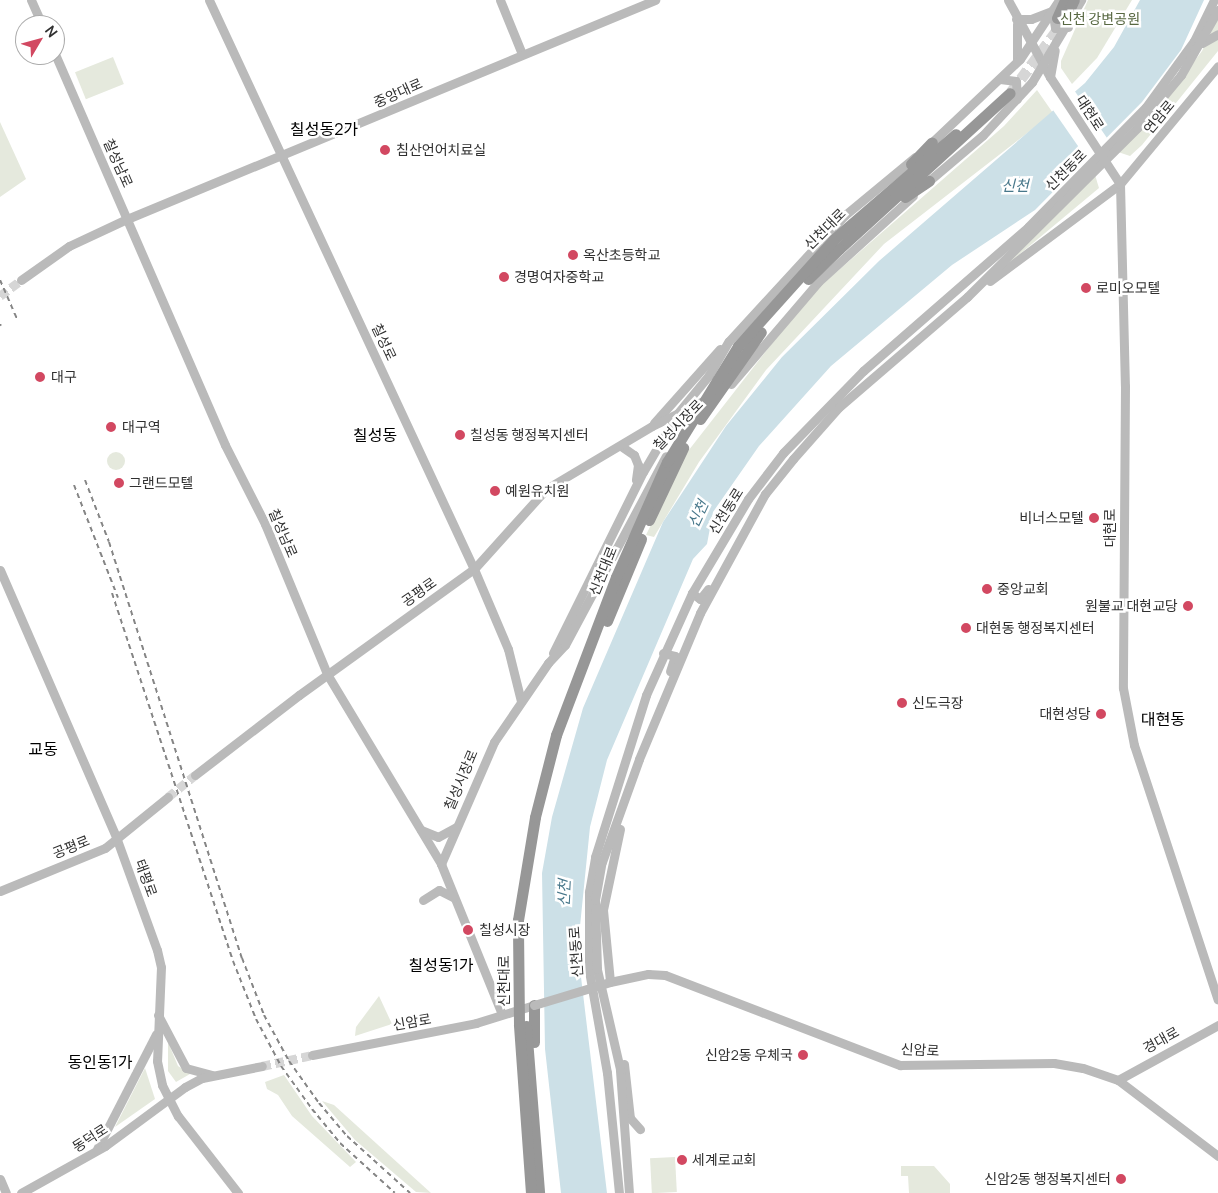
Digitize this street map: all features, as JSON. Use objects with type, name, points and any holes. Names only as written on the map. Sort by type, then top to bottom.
[{"type":"highway","points":[[1061,19],[1065,0]]},
{"type":"highway","points":[[1061,19],[1074,0]]},
{"type":"highway","name":"신천대로","points":[[540,1193],[526,1026],[526,922],[543,819],[563,738],[645,528],[682,449],[745,350],[860,223],[1008,90]]},
{"type":"highway","points":[[860,223],[932,142]]},
{"type":"highway","points":[[860,223],[929,181]]},
{"type":"highway","name":"신천대로","points":[[531,1193],[519,1024],[518,920],[536,817],[556,735],[616,577],[671,454],[738,346],[839,248]]},
{"type":"highway","points":[[532,1076],[534,1005]]},
{"type":"main road","points":[[31,0],[38,15]]},
{"type":"main road","name":"칠성로","points":[[209,0],[474,569],[508,650],[521,701]]},
{"type":"main road","points":[[500,0],[522,54]]},
{"type":"main road","name":"중앙대로","points":[[21,280],[69,246],[127,219],[283,158],[522,54],[655,0]]},
{"type":"main road","name":"대현로","points":[[1008,0],[1030,46],[1050,80],[1120,184],[1125,386],[1123,688],[1134,745],[1218,1000]]},
{"type":"main road","points":[[1008,90],[1032,82],[1050,80],[1061,19],[1059,0]]},
{"type":"main road","points":[[1016,63],[1030,46],[1081,0]]},
{"type":"main road","name":"신천동로","points":[[619,1193],[607,1073],[589,971],[590,892],[595,857],[643,704],[663,653],[692,593],[748,500],[789,446],[863,371],[988,265],[1061,195],[1146,107],[1198,42],[1214,0]]},
{"type":"main road","name":"신천동로","points":[[629,1193],[623,1148],[620,1069],[597,969],[595,900],[602,862],[627,798],[639,759],[700,613],[765,494],[839,408],[956,307],[1153,111],[1218,10]]},
{"type":"main road","points":[[1008,90],[1016,63],[1016,19],[1061,19]]},
{"type":"main road","points":[[1198,42],[1218,34]]},
{"type":"main road","points":[[1032,82],[1057,45]]},
{"type":"main road","name":"칠성남로","points":[[60,65],[225,445],[265,524],[327,674],[441,864],[502,1014]]},
{"type":"main road","name":"연암로","points":[[956,307],[1120,184],[1218,66]]},
{"type":"main road","points":[[1204,84],[1218,74]]},
{"type":"main road","name":"칠성시장로","points":[[548,663],[634,489],[677,414],[709,375],[729,341],[845,215],[932,142],[1008,90]]},
{"type":"main road","name":"칠성시장로","points":[[441,864],[482,765],[494,742],[521,701],[577,624],[657,469],[727,390],[755,352],[839,248],[929,181],[983,135],[1008,90]]},
{"type":"main road","name":"공평로","points":[[651,427],[697,371],[729,341]]},
{"type":"main road","points":[[709,375],[713,389],[727,390]]},
{"type":"main road","name":"공평로","points":[[195,775],[327,674],[474,569],[546,489],[651,427],[727,390]]},
{"type":"main road","points":[[620,446],[630,451],[638,465],[634,489]]},
{"type":"main road","points":[[692,593],[698,600],[705,596],[735,538],[765,494]]},
{"type":"main road","name":"태평로","points":[[0,570],[116,837],[157,950],[161,967],[157,1032],[159,1075],[168,1097],[185,1126],[238,1193]]},
{"type":"main road","points":[[639,759],[675,656],[663,653]]},
{"type":"main road","name":"공평로","points":[[0,891],[105,848],[116,837],[168,797]]},
{"type":"main road","points":[[610,982],[603,910],[627,798]]},
{"type":"main road","points":[[419,829],[438,837],[456,827]]},
{"type":"main road","points":[[424,900],[442,890],[456,900]]},
{"type":"main road","name":"신암로","points":[[312,1055],[417,1037],[516,1011],[610,982],[648,974],[665,975],[900,1065],[1054,1064],[1084,1068],[1118,1080],[1218,1156]]},
{"type":"main road","points":[[158,1015],[186,1068],[215,1075]]},
{"type":"main road","points":[[610,1021],[626,1073],[630,1118],[640,1129]]},
{"type":"main road","name":"경대로","points":[[1118,1080],[1218,1025]]},
{"type":"main road","points":[[95,1152],[157,1032]]},
{"type":"main road","points":[[168,1097],[202,1078],[262,1066]]},
{"type":"main road","name":"동덕로","points":[[21,1193],[95,1152],[168,1097]]},
{"type":"main road","points":[[623,1148],[630,1157],[634,1193]]},
{"type":"main road","points":[[0,1179],[6,1193]]},
{"type":"green space","name":"신천 강변공원","points":[[1088,0],[1132,0],[1097,58],[1072,84],[1061,68],[1061,61]]},
{"type":"green space","points":[[1218,17],[1218,51],[1142,145],[1130,156],[1118,152],[1178,83],[1202,51]]},
{"type":"green space","points":[[113,57],[124,84],[86,99],[75,72]]},
{"type":"green space","points":[[1037,90],[1053,113],[884,244],[766,370],[699,462],[654,537],[646,535],[685,455],[809,296],[1004,126]]},
{"type":"green space","points":[[0,122],[26,179],[0,197]]},
{"type":"green space","points":[[1095,175],[1099,188],[996,274]]},
{"type":"green space","points":[[116,452],[122,455],[125,461],[122,467],[116,470],[110,467],[107,461],[110,455]]},
{"type":"green space","points":[[379,996],[392,1024],[355,1036],[356,1027]]},
{"type":"green space","points":[[168,1042],[178,1066],[190,1074],[176,1082],[168,1071]]},
{"type":"green space","points":[[145,1068],[155,1099],[115,1127]]},
{"type":"green space","points":[[284,1075],[312,1116],[356,1162],[350,1167],[292,1116],[278,1095],[267,1089],[265,1082]]},
{"type":"green space","points":[[322,1101],[334,1105],[431,1193],[416,1192],[355,1140]]},
{"type":"green space","points":[[675,1157],[677,1192],[652,1193],[650,1158]]},
{"type":"green space","points":[[901,1166],[934,1166],[950,1184],[950,1193],[909,1193],[908,1176],[901,1176]]},
{"type":"water","name":"신천","points":[[1140,0],[1204,0],[1181,50],[1142,102],[1035,210],[952,265],[831,366],[759,446],[713,512],[707,544],[693,559],[607,760],[590,827],[579,936],[581,977],[607,1193],[561,1193],[545,1049],[542,873],[552,817],[583,708],[663,522],[726,426],[782,357],[879,261],[1085,83],[1114,47]]},
{"type":"pier","points":[[1074,90],[1107,138],[1087,159],[1053,110]]},
{"type":"tunnel","points":[[1011,92],[1064,21]]},
{"type":"tunnel","points":[[0,296],[21,280]]},
{"type":"tunnel","points":[[168,797],[195,775]]},
{"type":"tunnel","points":[[262,1066],[312,1055]]},
{"type":"railway","points":[[0,280],[17,319]]},
{"type":"railway","points":[[85,480],[109,542],[242,958],[264,1015],[289,1061],[319,1103],[347,1136],[410,1193]]},
{"type":"railway","points":[[74,485],[118,598]]},
{"type":"railway","points":[[112,593],[233,961],[256,1019],[281,1066],[312,1109],[340,1143],[395,1193]]},
{"type":"place","name":"침산언어치료실","points":[[385,150]]},
{"type":"place","name":"옥산초등학교","points":[[573,255]]},
{"type":"place","name":"경명여자중학교","points":[[504,277]]},
{"type":"place","name":"로미오모텔","points":[[1086,288]]},
{"type":"place","name":"대구","points":[[40,377]]},
{"type":"place","name":"대구역","points":[[111,427]]},
{"type":"place","name":"칠성동 행정복지센터","points":[[460,435]]},
{"type":"place","name":"그랜드모텔","points":[[119,483]]},
{"type":"place","name":"예원유치원","points":[[495,491]]},
{"type":"place","name":"비너스모텔","points":[[1094,518]]},
{"type":"place","name":"중앙교회","points":[[987,589]]},
{"type":"place","name":"원불교 대현교당","points":[[1188,606]]},
{"type":"place","name":"대현동 행정복지센터","points":[[966,628]]},
{"type":"place","name":"신도극장","points":[[902,703]]},
{"type":"place","name":"대현성당","points":[[1101,714]]},
{"type":"place","name":"칠성시장","points":[[468,930]]},
{"type":"place","name":"신암2동 우체국","points":[[803,1055]]},
{"type":"place","name":"세계로교회","points":[[682,1160]]},
{"type":"place","name":"신암2동 행정복지센터","points":[[1121,1179]]},
{"type":"district","name":"칠성동2가","points":[[324,129]]},
{"type":"district","name":"칠성동","points":[[375,435]]},
{"type":"district","name":"대현동","points":[[1163,719]]},
{"type":"district","name":"교동","points":[[43,749]]},
{"type":"district","name":"칠성동1가","points":[[441,965]]},
{"type":"district","name":"동인동1가","points":[[100,1062]]}]
